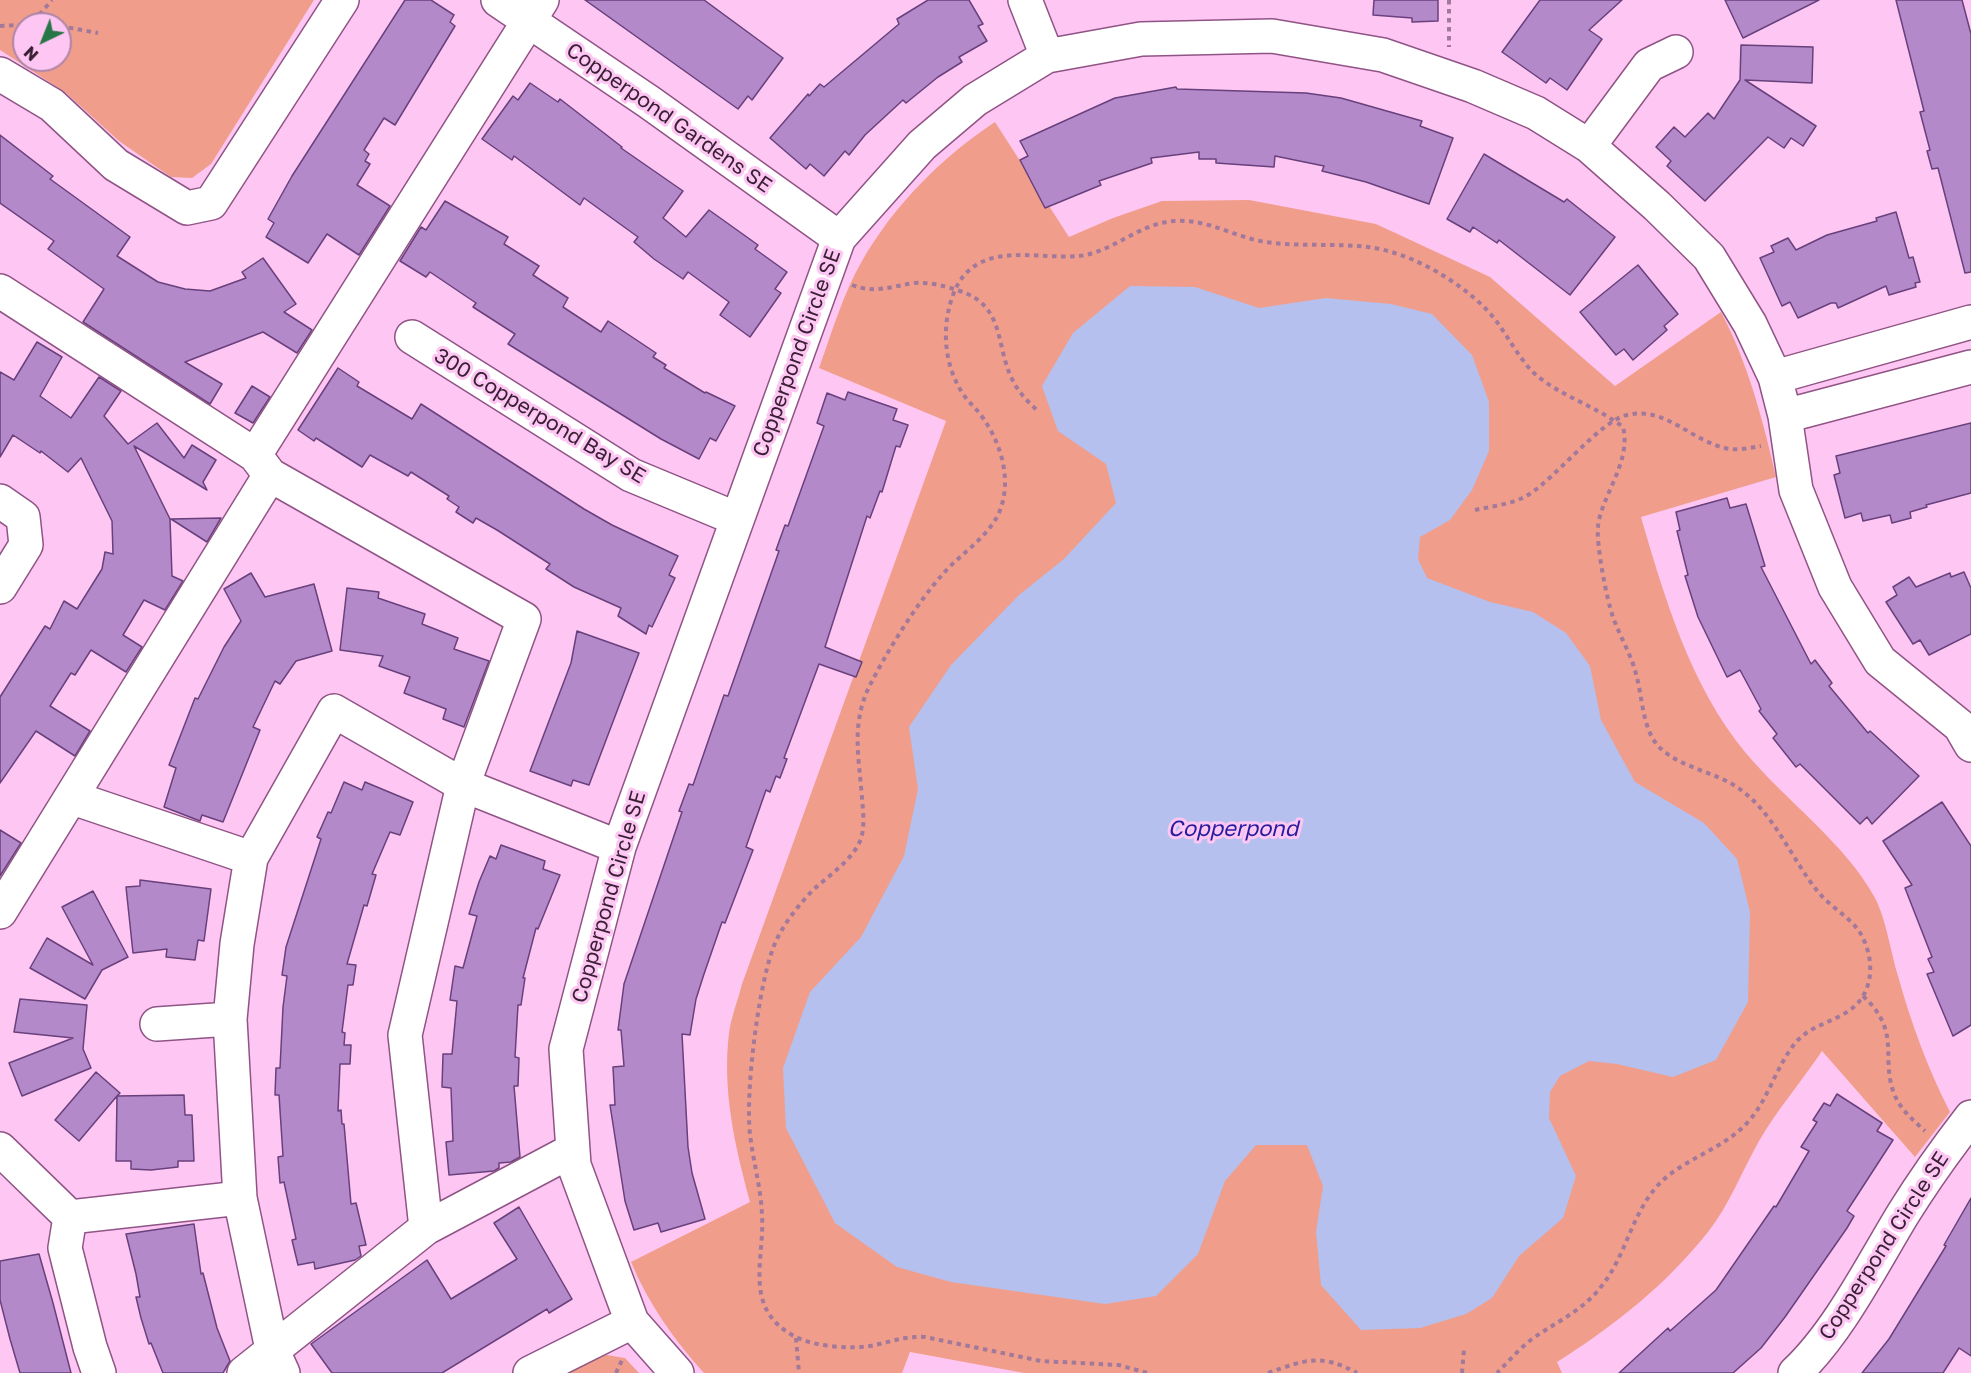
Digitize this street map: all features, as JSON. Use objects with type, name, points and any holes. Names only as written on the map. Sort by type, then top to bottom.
[{"type":"street","points":[[0,74],[52,105],[116,165],[187,208],[211,203],[342,0]]},
{"type":"street","name":"Copperpond Gardens SE","points":[[498,0],[536,10],[649,102],[839,238]]},
{"type":"street","points":[[1025,0],[1047,56]]},
{"type":"street","points":[[0,912],[73,798],[262,465],[536,10]]},
{"type":"street","name":"Copperpond Circle SE","points":[[677,1373],[632,1322],[574,1165],[566,1049],[618,847],[839,238],[922,145],[975,100],[1047,56],[1141,39],[1272,36],[1383,55],[1536,113],[1589,146],[1658,206],[1709,257],[1750,324],[1775,377],[1785,416],[1796,490],[1835,587],[1880,661],[1967,730]]},
{"type":"street","points":[[1589,146],[1649,65],[1676,52]]},
{"type":"street","points":[[0,291],[262,465],[524,619],[463,784],[405,1035],[426,1228]]},
{"type":"street","points":[[1775,377],[1971,322]]},
{"type":"street","name":"300 Copperpond Bay SE","points":[[412,337],[631,475],[737,519]]},
{"type":"street","points":[[1785,416],[1971,367]]},
{"type":"street","points":[[0,501],[23,517],[26,545],[0,587]]},
{"type":"street","points":[[277,1361],[240,1198],[230,1018],[237,944],[251,858],[334,711],[463,784],[618,847]]},
{"type":"street","points":[[73,798],[251,858]]},
{"type":"street","points":[[157,1024],[230,1018]]},
{"type":"street","name":"Copperpond Circle SE","points":[[1795,1373],[1809,1360],[1863,1281],[1947,1149],[1971,1117]]},
{"type":"street","points":[[0,1149],[70,1217]]},
{"type":"street","points":[[244,1373],[277,1361],[426,1228],[573,1150]]},
{"type":"street","points":[[70,1217],[240,1198]]},
{"type":"street","points":[[70,1217],[64,1248],[99,1373]]},
{"type":"street","points":[[530,1373],[632,1322]]},
{"type":"path","points":[[42,12],[52,0]]},
{"type":"path","points":[[1445,77],[1449,63],[1449,0]]},
{"type":"path","points":[[72,28],[98,33]]},
{"type":"path","points":[[1147,1373],[1119,1365],[1041,1361],[925,1337],[906,1336],[872,1346],[855,1347],[796,1338],[769,1311],[759,1284],[762,1215],[749,1120],[757,1029],[772,950],[782,931],[807,896],[846,861],[861,839],[864,817],[856,722],[866,693],[887,655],[938,579],[984,534],[996,518],[1003,501],[1005,474],[996,442],[986,421],[960,389],[948,357],[947,317],[954,289],[981,263],[999,256],[1020,253],[1053,256],[1087,255],[1155,224],[1174,220],[1209,226],[1268,242],[1381,249],[1435,272],[1466,291],[1499,323],[1534,373],[1623,427],[1624,436],[1614,484],[1599,519],[1598,537],[1612,616],[1634,666],[1648,729],[1656,743],[1668,754],[1734,785],[1761,808],[1810,882],[1828,903],[1859,931],[1868,950],[1871,968],[1863,996],[1847,1011],[1800,1038],[1743,1127],[1674,1172],[1652,1191],[1634,1222],[1615,1266],[1590,1299],[1528,1342],[1497,1373]]},
{"type":"path","points":[[846,282],[868,290],[916,283],[954,289],[969,295],[990,314],[1001,336],[1013,381],[1039,412]]},
{"type":"path","points":[[1475,510],[1528,495],[1554,476],[1613,420],[1631,414],[1649,414],[1665,419],[1725,448],[1762,446]]},
{"type":"path","points":[[1863,996],[1874,1007],[1887,1031],[1891,1080],[1901,1107],[1915,1123],[1947,1149]]},
{"type":"path","points":[[796,1338],[799,1373]]},
{"type":"path","points":[[1462,1373],[1464,1349]]},
{"type":"path","points":[[616,1373],[624,1357]]},
{"type":"path","points":[[1268,1373],[1313,1359],[1338,1364],[1357,1373]]},
{"type":"shaded area","points":[[0,0],[314,0],[211,164],[192,178],[171,177],[119,141],[66,93],[34,72],[72,72],[72,12],[12,12],[12,58],[0,50]]},
{"type":"shaded area","points":[[995,122],[1069,237],[1113,218],[1162,201],[1249,200],[1376,224],[1490,277],[1615,386],[1721,312],[1731,331],[1754,392],[1776,477],[1641,517],[1681,640],[1709,699],[1745,752],[1848,859],[1863,878],[1879,906],[1914,1028],[1950,1112],[1915,1157],[1822,1051],[1766,1129],[1729,1199],[1708,1232],[1657,1287],[1599,1334],[1557,1362],[1562,1373],[1024,1373],[910,1352],[902,1373],[704,1373],[682,1348],[663,1320],[645,1292],[631,1262],[750,1202],[731,1118],[727,1055],[731,1021],[742,984],[946,421],[819,368],[849,287],[875,240],[904,202],[938,167]]},
{"type":"shaded area","points":[[595,1353],[625,1358],[639,1373],[563,1373]]},
{"type":"water","name":"Copperpond","points":[[1130,286],[1195,287],[1259,308],[1326,298],[1391,304],[1432,314],[1472,355],[1489,402],[1489,451],[1472,490],[1450,520],[1420,537],[1418,559],[1427,578],[1490,602],[1533,612],[1566,633],[1590,666],[1601,720],[1635,782],[1704,823],[1737,859],[1750,912],[1748,1002],[1716,1060],[1673,1077],[1617,1064],[1589,1061],[1560,1076],[1550,1092],[1549,1118],[1576,1176],[1563,1218],[1519,1256],[1492,1298],[1466,1314],[1420,1328],[1361,1330],[1321,1285],[1316,1232],[1323,1186],[1307,1145],[1256,1145],[1225,1181],[1198,1254],[1156,1296],[1105,1304],[951,1282],[897,1267],[835,1223],[786,1128],[783,1068],[810,992],[861,937],[904,856],[918,789],[909,727],[951,665],[1019,595],[1064,559],[1116,503],[1106,464],[1058,431],[1042,386],[1073,333]]},
{"type":"building","points":[[405,0],[431,0],[454,15],[450,22],[455,26],[395,125],[384,118],[364,150],[369,154],[365,161],[370,164],[357,185],[390,206],[359,255],[327,234],[308,263],[266,237],[274,223],[268,219],[292,176]]},
{"type":"building","points":[[585,0],[704,0],[783,58],[752,100],[748,96],[738,109]]},
{"type":"building","points":[[928,0],[969,0],[983,24],[978,26],[987,41],[959,57],[962,62],[938,77],[906,103],[903,100],[865,135],[849,155],[845,151],[824,176],[810,164],[806,169],[770,138],[808,94],[809,96],[820,84],[824,87],[899,24],[897,19]]},
{"type":"building","points":[[1374,0],[1438,0],[1438,21],[1412,22],[1412,18],[1373,15]]},
{"type":"building","points":[[1540,0],[1622,0],[1589,30],[1602,39],[1567,90],[1550,78],[1546,83],[1502,52]]},
{"type":"building","points":[[1725,0],[1819,0],[1743,38]]},
{"type":"building","points":[[1896,0],[1962,0],[1971,34],[1971,272],[1965,273],[1938,168],[1932,169],[1927,151],[1930,150],[1920,112],[1924,111]]},
{"type":"building","points":[[1741,45],[1813,47],[1812,83],[1745,80],[1816,126],[1803,146],[1791,138],[1784,148],[1768,137],[1705,201],[1667,166],[1671,161],[1656,147],[1674,127],[1685,137],[1708,113],[1714,119],[1740,80]]},
{"type":"building","points":[[530,83],[558,102],[560,99],[621,148],[683,191],[663,218],[686,237],[709,210],[758,245],[755,249],[787,272],[775,289],[781,293],[750,337],[720,315],[729,302],[688,272],[683,279],[654,259],[634,242],[638,237],[584,198],[580,205],[514,156],[512,160],[482,139],[513,96],[518,100]]},
{"type":"building","points":[[1176,87],[1177,89],[1306,93],[1341,98],[1422,121],[1420,126],[1453,138],[1429,204],[1366,182],[1322,171],[1324,166],[1275,156],[1274,167],[1216,163],[1216,159],[1199,159],[1199,152],[1151,158],[1152,163],[1099,181],[1101,185],[1045,208],[1020,160],[1028,156],[1020,141],[1115,98]]},
{"type":"building","points":[[0,135],[53,176],[50,179],[130,237],[117,256],[158,282],[185,289],[210,291],[246,278],[242,272],[263,258],[296,304],[284,312],[312,330],[297,353],[263,332],[185,362],[222,384],[210,404],[83,322],[104,289],[48,249],[54,241],[0,203]]},
{"type":"building","points":[[1484,154],[1564,202],[1567,199],[1615,237],[1570,295],[1499,240],[1497,243],[1473,227],[1470,232],[1447,219]]},
{"type":"building","points":[[445,201],[508,237],[504,244],[539,266],[533,275],[568,298],[563,307],[601,332],[608,321],[656,353],[653,357],[666,365],[664,368],[705,393],[735,406],[716,441],[710,438],[699,459],[661,439],[508,344],[515,334],[473,307],[476,303],[430,272],[426,277],[400,261],[421,227],[426,230]]},
{"type":"building","points":[[1896,212],[1909,258],[1913,257],[1920,282],[1915,283],[1916,287],[1889,295],[1886,286],[1838,308],[1836,303],[1831,303],[1798,318],[1790,302],[1782,306],[1760,258],[1774,252],[1771,246],[1788,238],[1796,250],[1827,235],[1877,221],[1876,218]]},
{"type":"building","points":[[1638,265],[1678,314],[1664,326],[1667,330],[1633,360],[1624,349],[1616,355],[1580,312]]},
{"type":"building","points":[[37,342],[62,357],[40,396],[71,418],[99,377],[121,391],[104,416],[128,444],[157,423],[184,458],[192,445],[216,460],[203,482],[207,490],[134,446],[170,519],[172,576],[183,581],[165,610],[144,600],[123,635],[142,647],[126,672],[91,650],[75,675],[71,673],[50,706],[90,731],[75,756],[36,731],[0,783],[0,697],[45,626],[50,629],[64,601],[77,609],[102,569],[105,552],[113,554],[112,521],[81,458],[68,472],[41,451],[40,453],[13,435],[0,457],[0,372],[14,380]]},
{"type":"building","points":[[338,368],[359,382],[357,386],[412,419],[421,404],[584,509],[678,556],[669,575],[675,578],[652,627],[649,625],[646,634],[618,616],[621,608],[574,587],[546,569],[550,564],[497,530],[476,518],[473,523],[456,512],[459,507],[447,499],[449,496],[411,472],[408,476],[370,455],[362,467],[316,438],[314,441],[298,430]]},
{"type":"building","points":[[252,386],[270,397],[253,423],[235,413]]},
{"type":"building","points":[[848,392],[897,409],[893,420],[908,425],[900,447],[896,446],[882,492],[880,491],[870,518],[867,516],[825,647],[862,662],[856,677],[819,664],[784,758],[787,759],[780,778],[776,776],[770,792],[766,790],[746,847],[753,850],[725,923],[722,922],[704,974],[696,999],[690,1035],[682,1034],[688,1147],[692,1173],[705,1219],[661,1232],[658,1223],[634,1230],[625,1201],[610,1105],[615,1105],[613,1067],[624,1066],[621,1030],[618,1030],[624,984],[682,812],[679,811],[689,784],[693,785],[724,695],[728,696],[779,551],[776,550],[785,525],[788,526],[824,426],[817,423],[827,393],[845,400]]},
{"type":"building","points":[[1971,423],[1971,493],[1926,505],[1927,507],[1910,512],[1911,518],[1892,523],[1890,515],[1863,521],[1861,513],[1845,518],[1834,475],[1840,473],[1836,456]]},
{"type":"building","points":[[1727,498],[1730,508],[1746,504],[1765,566],[1761,567],[1811,664],[1815,660],[1832,683],[1829,686],[1868,733],[1870,731],[1919,776],[1872,824],[1867,817],[1860,824],[1800,764],[1796,767],[1773,738],[1777,734],[1759,711],[1761,709],[1740,670],[1727,677],[1698,617],[1685,576],[1688,575],[1677,531],[1680,530],[1676,512]]},
{"type":"building","points":[[221,518],[207,542],[171,519]]},
{"type":"building","points":[[1964,572],[1971,588],[1971,634],[1929,655],[1920,640],[1913,644],[1886,602],[1897,595],[1893,587],[1909,577],[1916,587],[1950,573],[1951,577]]},
{"type":"building","points":[[251,573],[265,597],[314,584],[332,651],[296,661],[280,684],[275,681],[253,727],[260,730],[223,822],[202,815],[200,821],[164,807],[176,768],[169,765],[195,698],[198,699],[224,647],[241,621],[224,589]]},
{"type":"building","points":[[347,588],[379,592],[378,598],[425,614],[422,624],[458,638],[454,649],[489,661],[464,727],[443,719],[446,709],[404,693],[410,677],[379,666],[383,656],[340,650]]},
{"type":"building","points":[[577,631],[639,653],[589,785],[573,780],[571,786],[530,771],[571,663]]},
{"type":"building","points":[[344,782],[362,790],[365,782],[413,802],[400,835],[390,832],[372,874],[376,875],[367,906],[364,905],[347,964],[356,965],[353,985],[348,985],[342,1032],[345,1033],[344,1045],[351,1045],[350,1064],[340,1064],[338,1111],[341,1110],[342,1124],[344,1124],[351,1204],[356,1203],[366,1245],[359,1246],[361,1256],[355,1260],[315,1269],[314,1262],[298,1265],[292,1240],[296,1239],[284,1182],[280,1183],[278,1157],[283,1156],[279,1095],[275,1095],[276,1068],[280,1068],[287,976],[282,975],[286,947],[321,839],[317,837],[328,812],[331,813]]},
{"type":"building","points":[[1942,802],[1971,846],[1971,1025],[1953,1036],[1927,974],[1934,972],[1928,959],[1932,957],[1905,888],[1912,885],[1883,841]]},
{"type":"building","points":[[0,830],[21,843],[0,876]]},
{"type":"building","points":[[501,845],[545,861],[543,869],[560,875],[538,929],[536,928],[523,978],[525,978],[521,1005],[518,1005],[515,1057],[519,1058],[518,1086],[514,1086],[520,1157],[511,1162],[499,1163],[499,1168],[494,1171],[449,1175],[446,1142],[453,1141],[451,1088],[442,1087],[443,1054],[452,1054],[457,1001],[450,1000],[455,966],[463,968],[477,916],[469,914],[490,856],[496,859]]},
{"type":"building","points":[[140,880],[211,889],[204,941],[198,940],[195,960],[166,957],[167,949],[133,953],[126,887],[140,886]]},
{"type":"building","points":[[93,891],[128,957],[102,970],[85,999],[30,968],[47,938],[93,965],[62,907]]},
{"type":"building","points":[[20,999],[87,1005],[83,1049],[91,1068],[22,1096],[9,1063],[73,1038],[14,1032]]},
{"type":"building","points":[[96,1072],[120,1093],[79,1141],[55,1120]]},
{"type":"building","points":[[1837,1094],[1882,1123],[1877,1131],[1893,1140],[1847,1211],[1854,1216],[1847,1228],[1761,1348],[1733,1373],[1619,1373],[1668,1328],[1670,1331],[1716,1290],[1774,1206],[1776,1207],[1809,1151],[1801,1147],[1817,1122],[1813,1120],[1824,1103],[1830,1106]]},
{"type":"building","points":[[184,1095],[185,1115],[192,1115],[194,1161],[178,1161],[178,1167],[151,1170],[131,1169],[131,1161],[116,1161],[117,1096]]},
{"type":"building","points":[[1971,1198],[1971,1356],[1959,1348],[1943,1373],[1862,1373],[1889,1339],[1946,1246],[1944,1245]]},
{"type":"building","points":[[519,1207],[572,1299],[549,1313],[547,1309],[442,1373],[332,1373],[311,1344],[427,1260],[451,1299],[517,1259],[494,1223]]},
{"type":"building","points":[[194,1224],[201,1274],[203,1273],[217,1328],[230,1361],[223,1373],[163,1373],[151,1343],[149,1344],[141,1318],[136,1297],[140,1297],[136,1274],[126,1234]]},
{"type":"building","points":[[39,1254],[71,1373],[20,1373],[10,1339],[0,1300],[0,1261]]}]
